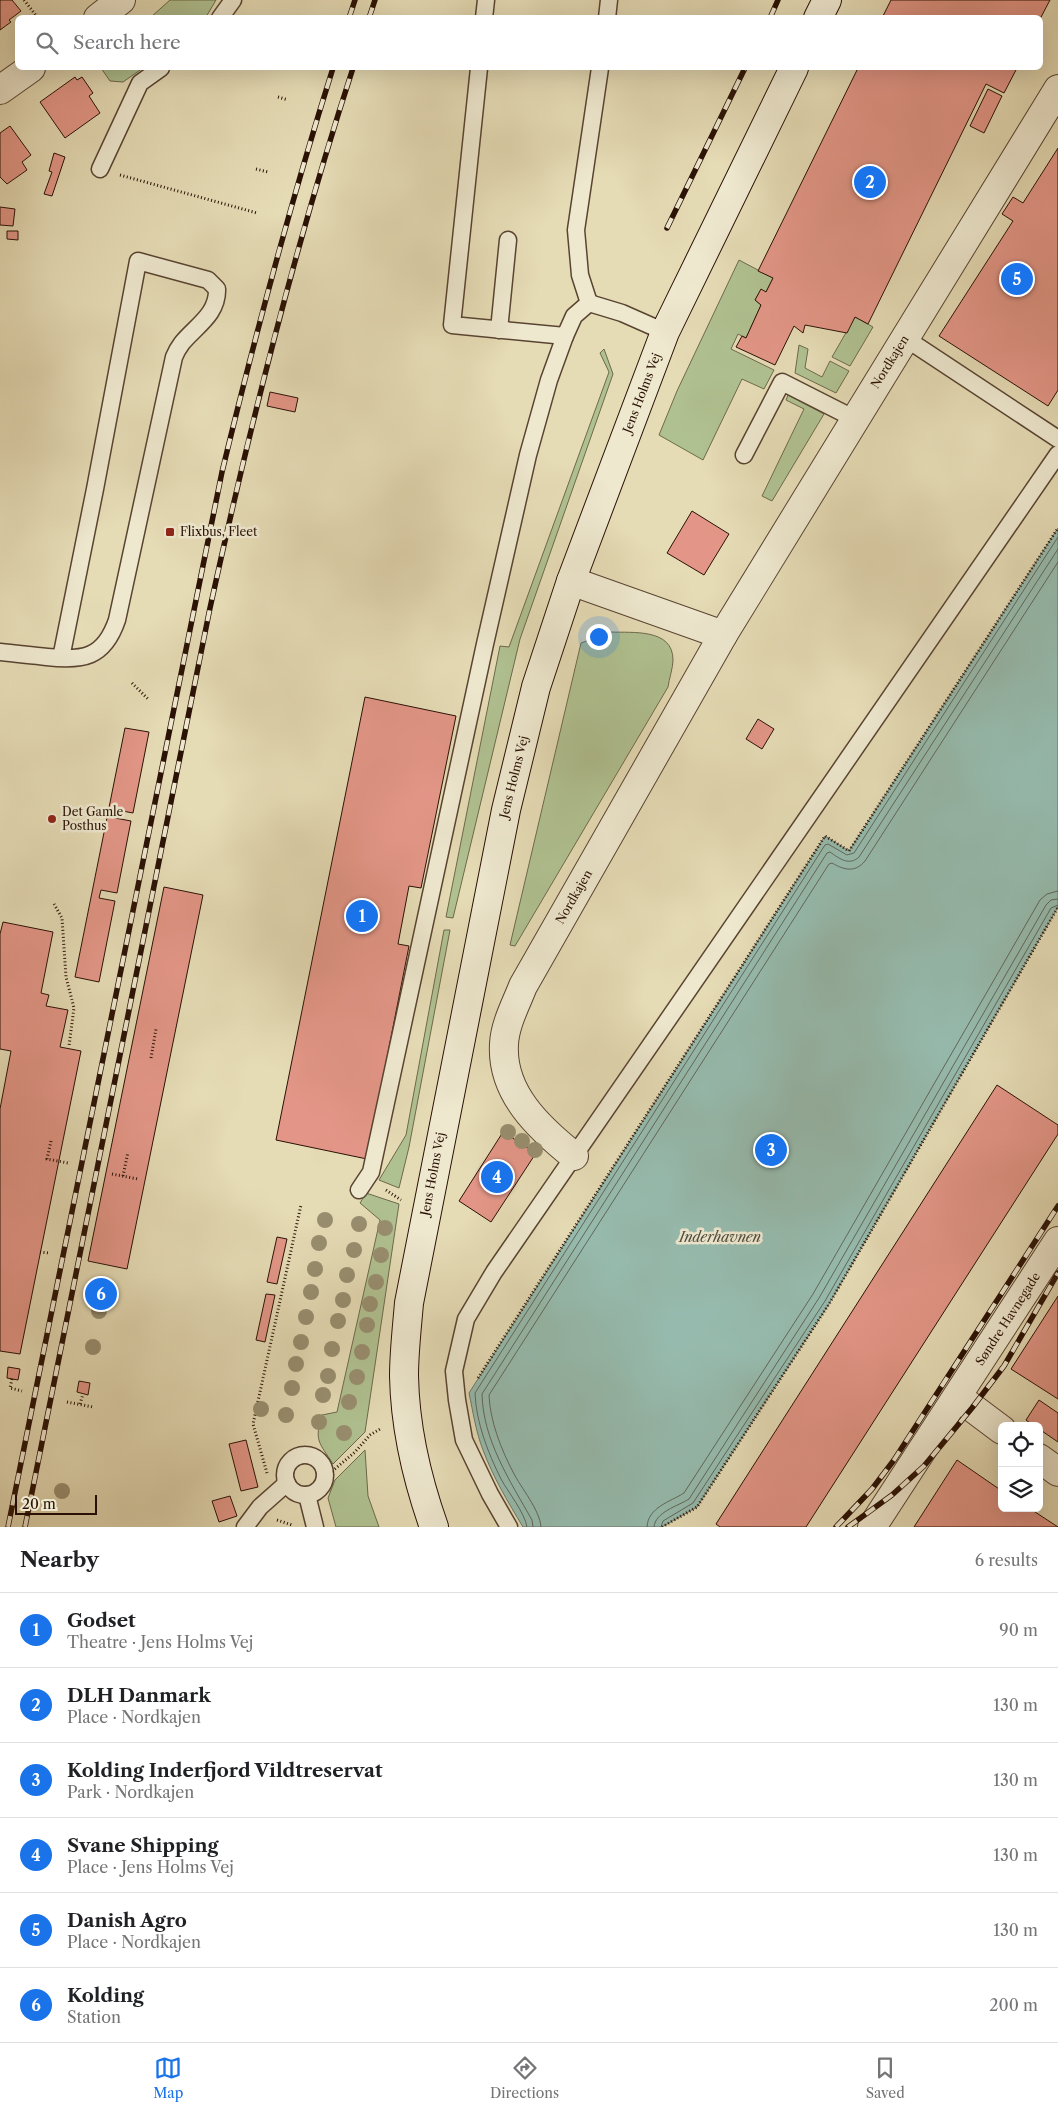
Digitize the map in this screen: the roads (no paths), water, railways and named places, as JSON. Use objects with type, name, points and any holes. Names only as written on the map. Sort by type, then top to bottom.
[{"type":"street","points":[[102,15],[121,0]]},
{"type":"street","points":[[820,15],[827,0]]},
{"type":"street","points":[[0,90],[27,70]]},
{"type":"street","name":"Jens Holms Vej","points":[[434,1527],[420,1486],[410,1437],[404,1376],[409,1303],[424,1216],[506,810],[536,687],[571,581],[665,332],[793,70]]},
{"type":"street","name":"Nordkajen","points":[[574,1156],[553,1139],[527,1112],[509,1083],[504,1043],[523,986],[723,635],[1058,88]]},
{"type":"street","points":[[571,581],[723,635]]},
{"type":"street","name":"Søndre Havnegade","points":[[872,1527],[1058,1241]]},
{"type":"street","points":[[958,1397],[998,1427]]},
{"type":"street","points":[[1043,1461],[1058,1472]]},
{"type":"lane","points":[[222,15],[233,0]]},
{"type":"lane","points":[[484,15],[486,0]]},
{"type":"lane","points":[[607,15],[609,0]]},
{"type":"lane","points":[[100,169],[140,83],[159,70]]},
{"type":"lane","points":[[479,70],[452,325],[565,336]]},
{"type":"lane","points":[[589,303],[580,275],[576,230],[600,70]]},
{"type":"lane","points":[[499,330],[508,240]]},
{"type":"lane","points":[[0,652],[61,658],[78,659],[86,657],[102,646],[109,638],[114,629],[174,357],[181,344],[209,314],[217,296],[217,289],[208,280],[138,261],[61,658]]},
{"type":"lane","points":[[589,303],[622,313],[665,332]]},
{"type":"lane","points":[[364,1184],[371,1172],[528,454],[549,380],[565,336],[574,316],[589,303]]},
{"type":"lane","points":[[904,338],[1058,439]]},
{"type":"lane","points":[[744,454],[782,382],[855,419]]},
{"type":"lane","points":[[509,1527],[490,1494],[464,1440],[454,1371],[466,1319],[494,1272],[1058,454]]},
{"type":"lane","points":[[306,1455],[320,1461],[324,1468],[324,1478],[320,1488],[307,1495],[295,1492],[287,1482],[285,1476],[289,1464],[299,1456],[306,1455]]},
{"type":"lane","points":[[245,1527],[260,1507],[287,1482]]},
{"type":"lane","points":[[307,1495],[315,1527]]},
{"type":"water","name":"Inderhavnen","points":[[1058,528],[1058,907],[829,1304],[697,1507],[662,1527],[523,1527],[487,1460],[478,1436],[469,1393],[825,836],[849,851]]},
{"type":"railway","points":[[350,15],[355,0]]},
{"type":"railway","points":[[370,15],[375,0]]},
{"type":"railway","points":[[771,15],[778,0]]},
{"type":"railway","points":[[8,1527],[222,472],[274,269],[332,70]]},
{"type":"railway","points":[[25,1527],[225,540],[293,269],[352,70]]},
{"type":"railway","points":[[667,228],[744,70]]},
{"type":"railway","points":[[836,1527],[872,1489],[894,1460],[1058,1206]]},
{"type":"railway","points":[[848,1527],[892,1495],[924,1466],[972,1408],[1004,1366],[1058,1273]]},
{"type":"place","name":"DLH Danmark","points":[[870,182]]},
{"type":"place","name":"Danish Agro","points":[[1017,279]]},
{"type":"place","name":"Flixbus, Fleet","points":[[170,532]]},
{"type":"place","name":"Det Gamle Posthus","points":[[52,819]]},
{"type":"place","name":"Godset","points":[[362,916]]},
{"type":"place","name":"Kolding Inderfjord Vildtreservat","points":[[771,1150]]},
{"type":"place","name":"Svane Shipping","points":[[497,1177]]},
{"type":"place","name":"Kolding","points":[[101,1294]]}]
